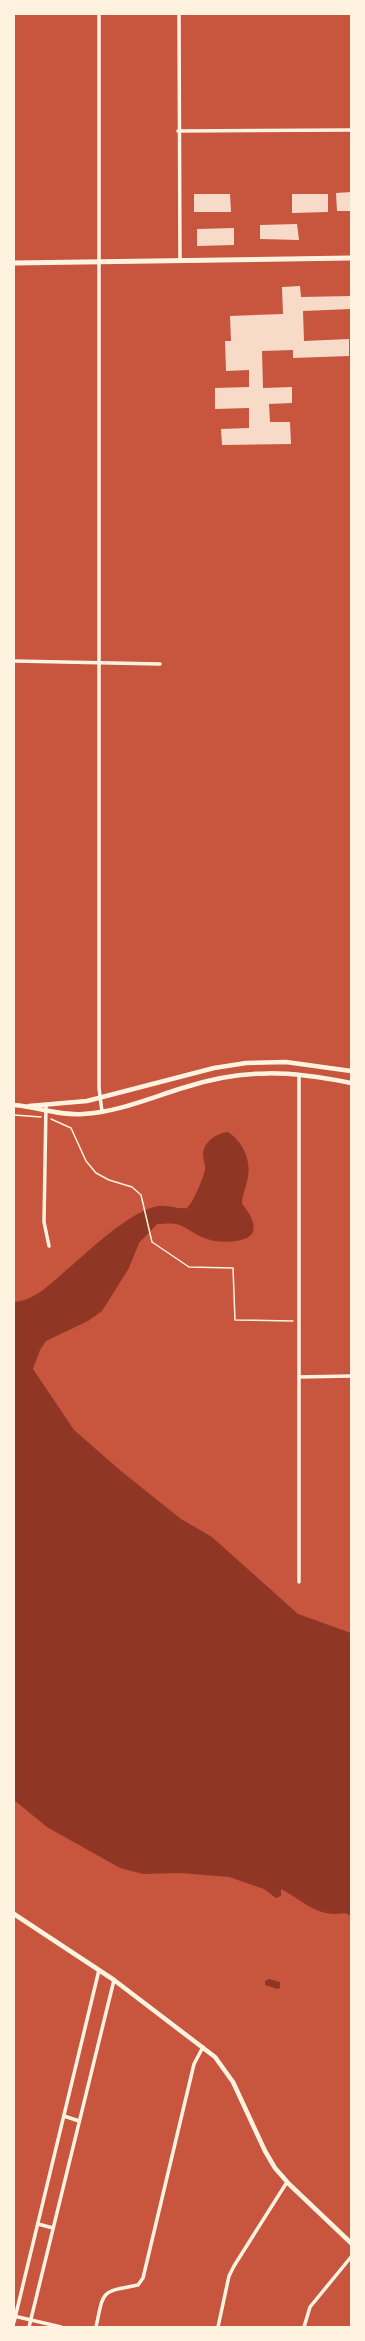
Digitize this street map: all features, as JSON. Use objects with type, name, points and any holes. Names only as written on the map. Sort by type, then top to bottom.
[{"type":"main road","points":[[14,263],[351,258]]},
{"type":"street","points":[[99,14],[98,662],[100,1099],[102,1112]]},
{"type":"street","points":[[179,14],[178,131],[180,261]]},
{"type":"street","points":[[178,131],[351,130]]},
{"type":"street","points":[[14,662],[160,664]]},
{"type":"street","points":[[21,1106],[71,1104],[100,1099],[214,1068],[246,1063],[286,1062],[351,1071]]},
{"type":"street","points":[[14,1105],[65,1114],[102,1112],[194,1085],[240,1074],[258,1072],[299,1075],[351,1083]]},
{"type":"street","points":[[299,1075],[300,1582]]},
{"type":"street","points":[[46,1105],[44,1222],[49,1246]]},
{"type":"street","points":[[299,1377],[351,1376]]},
{"type":"street","points":[[14,1914],[114,1980],[203,2047],[220,2063],[229,2075],[264,2151],[287,2182],[351,2243]]},
{"type":"street","points":[[14,2322],[99,1970]]},
{"type":"street","points":[[29,2327],[114,1980]]},
{"type":"street","points":[[96,2327],[103,2296],[110,2290],[138,2285],[143,2278],[194,2064],[203,2047]]},
{"type":"street","points":[[64,2116],[79,2121]]},
{"type":"street","points":[[218,2327],[229,2276],[278,2192],[287,2182]]},
{"type":"street","points":[[38,2224],[53,2228]]},
{"type":"street","points":[[304,2327],[310,2307],[351,2257]]},
{"type":"street","points":[[15,2316],[60,2327]]},
{"type":"path","points":[[14,1115],[45,1118],[56,1121],[70,1128],[83,1156],[96,1173],[137,1190],[141,1194],[152,1242],[189,1266],[233,1268],[235,1320],[299,1322]]},
{"type":"shaded area","points":[[228,1132],[241,1145],[247,1157],[249,1170],[242,1204],[249,1213],[254,1228],[250,1236],[239,1241],[225,1242],[203,1238],[176,1224],[157,1224],[139,1243],[129,1268],[102,1311],[88,1321],[46,1341],[40,1350],[33,1369],[74,1430],[121,1471],[181,1519],[212,1537],[298,1614],[351,1633],[351,1916],[345,1913],[335,1914],[319,1911],[281,1889],[281,1896],[276,1898],[264,1889],[229,1877],[180,1873],[143,1874],[120,1868],[47,1827],[14,1800],[14,1302],[22,1301],[41,1292],[119,1226],[143,1211],[159,1206],[187,1208],[195,1196],[204,1174],[205,1168],[203,1155],[205,1146],[215,1136]]},
{"type":"shaded area","points":[[269,1979],[280,1982],[280,1988],[277,1989],[265,1985],[265,1981]]},
{"type":"building","points":[[351,192],[351,211],[337,211],[336,193]]},
{"type":"building","points":[[194,194],[230,194],[231,212],[194,212]]},
{"type":"building","points":[[292,194],[328,194],[328,212],[292,213]]},
{"type":"building","points":[[297,224],[299,240],[260,239],[260,225]]},
{"type":"building","points":[[234,228],[234,245],[197,246],[197,229]]},
{"type":"building","points":[[300,286],[301,297],[351,296],[351,309],[303,311],[304,341],[349,339],[349,356],[293,358],[293,350],[262,351],[263,388],[292,387],[292,403],[269,404],[270,422],[290,422],[291,444],[222,445],[221,429],[249,428],[249,408],[215,409],[215,388],[249,387],[249,370],[226,371],[225,341],[231,341],[230,316],[283,314],[282,287]]}]
